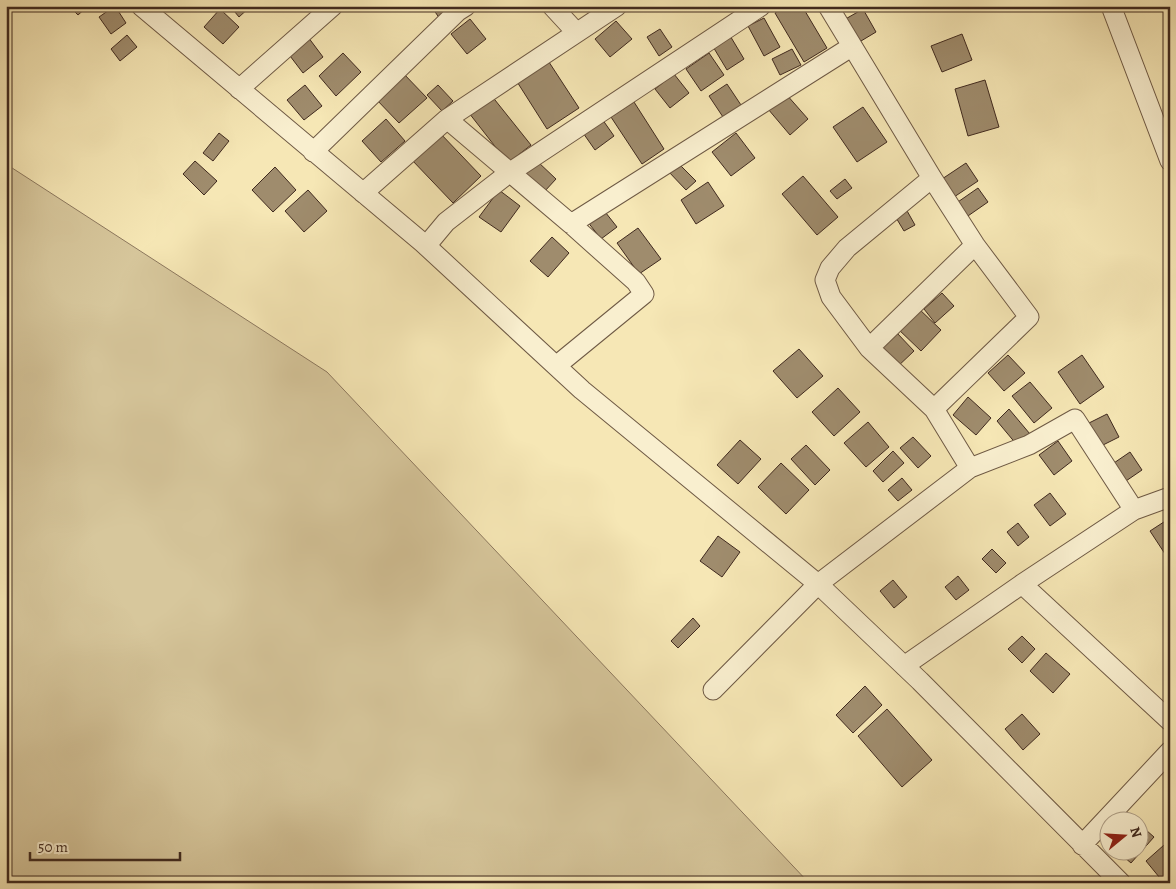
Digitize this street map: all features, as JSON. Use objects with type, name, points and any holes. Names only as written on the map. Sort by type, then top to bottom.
[{"type":"street","points":[[141,6],[426,246],[582,390],[818,584],[904,666],[1121,883]]},
{"type":"street","points":[[238,89],[333,6]]},
{"type":"street","points":[[313,152],[458,11],[466,6]]},
{"type":"street","points":[[552,6],[576,32]]},
{"type":"street","points":[[362,193],[447,119],[617,6]]},
{"type":"street","points":[[426,246],[446,222],[509,173],[761,6]]},
{"type":"street","points":[[828,6],[932,178],[975,245],[1029,317],[934,410]]},
{"type":"street","points":[[1111,6],[1170,161]]},
{"type":"street","points":[[571,224],[852,47]]},
{"type":"street","points":[[447,119],[571,224],[636,282],[644,294],[603,330],[556,366]]},
{"type":"street","points":[[932,178],[847,248],[830,268],[825,280],[831,297],[869,348],[934,410],[970,468]]},
{"type":"street","points":[[869,348],[975,245]]},
{"type":"street","points":[[713,690],[818,584],[970,468],[1029,445],[1075,419],[1134,510]]},
{"type":"street","points":[[904,666],[1022,584],[1134,510],[1170,497]]},
{"type":"street","points":[[1022,584],[1170,722]]},
{"type":"street","points":[[1082,845],[1170,751]]},
{"type":"shaded area","points":[[6,164],[327,372],[809,883],[6,883]]},
{"type":"building","points":[[73,6],[88,6],[78,15],[71,8]]},
{"type":"building","points":[[115,6],[126,23],[111,34],[99,17]]},
{"type":"building","points":[[230,6],[251,6],[239,17]]},
{"type":"building","points":[[431,6],[457,6],[440,19]]},
{"type":"building","points":[[785,6],[802,6],[827,48],[804,62],[775,13]]},
{"type":"building","points":[[220,9],[239,27],[223,44],[204,27]]},
{"type":"building","points":[[863,9],[876,32],[856,44],[842,21]]},
{"type":"building","points":[[764,18],[780,47],[764,56],[748,26]]},
{"type":"building","points":[[470,19],[486,39],[467,54],[451,34]]},
{"type":"building","points":[[616,21],[632,39],[610,57],[595,39]]},
{"type":"building","points":[[660,29],[672,47],[659,56],[647,37]]},
{"type":"building","points":[[729,34],[744,59],[727,70],[712,45]]},
{"type":"building","points":[[962,34],[972,60],[942,72],[931,46]]},
{"type":"building","points":[[127,35],[137,47],[120,61],[111,49]]},
{"type":"building","points":[[308,37],[323,57],[303,73],[287,52]]},
{"type":"building","points":[[792,49],[801,65],[780,75],[772,59]]},
{"type":"building","points":[[343,53],[361,72],[336,96],[319,76]]},
{"type":"building","points":[[709,53],[724,75],[701,91],[686,69]]},
{"type":"building","points":[[545,56],[579,108],[547,129],[514,77]]},
{"type":"building","points":[[402,72],[427,98],[399,123],[375,98]]},
{"type":"building","points":[[674,74],[689,93],[670,108],[655,89]]},
{"type":"building","points":[[985,80],[999,127],[968,136],[955,89]]},
{"type":"building","points":[[727,84],[743,108],[725,120],[709,96]]},
{"type":"building","points":[[305,85],[322,106],[304,120],[287,100]]},
{"type":"building","points":[[438,85],[453,101],[442,111],[427,95]]},
{"type":"building","points":[[786,94],[808,119],[790,135],[768,109]]},
{"type":"building","points":[[491,95],[531,145],[508,163],[469,113]]},
{"type":"building","points":[[634,102],[664,149],[642,164],[611,117]]},
{"type":"building","points":[[863,107],[887,142],[857,162],[833,127]]},
{"type":"building","points":[[600,116],[614,136],[595,150],[581,130]]},
{"type":"building","points":[[386,119],[405,141],[381,162],[362,141]]},
{"type":"building","points":[[439,132],[481,176],[453,203],[411,159]]},
{"type":"building","points":[[219,133],[229,141],[213,161],[203,153]]},
{"type":"building","points":[[736,133],[755,158],[731,176],[712,152]]},
{"type":"building","points":[[195,161],[217,181],[204,195],[183,174]]},
{"type":"building","points":[[537,161],[556,179],[544,192],[524,175]]},
{"type":"building","points":[[677,162],[696,181],[686,190],[668,171]]},
{"type":"building","points":[[966,163],[978,181],[951,199],[939,181]]},
{"type":"building","points":[[275,167],[296,190],[273,212],[252,190]]},
{"type":"building","points":[[803,176],[838,217],[817,235],[782,194]]},
{"type":"building","points":[[845,179],[852,188],[837,199],[830,191]]},
{"type":"building","points":[[708,182],[724,206],[696,224],[681,200]]},
{"type":"building","points":[[978,188],[988,202],[965,218],[955,204]]},
{"type":"building","points":[[308,190],[327,211],[304,232],[285,211]]},
{"type":"building","points":[[499,190],[520,206],[501,232],[479,217]]},
{"type":"building","points":[[602,208],[617,227],[601,239],[587,221]]},
{"type":"building","points":[[906,209],[915,225],[904,231],[895,216]]},
{"type":"building","points":[[638,228],[661,259],[639,274],[617,243]]},
{"type":"building","points":[[552,237],[569,253],[548,277],[530,261]]},
{"type":"building","points":[[942,293],[954,306],[935,323],[924,309]]},
{"type":"building","points":[[917,307],[941,330],[921,351],[897,328]]},
{"type":"building","points":[[897,333],[914,351],[895,369],[878,352]]},
{"type":"building","points":[[799,349],[823,376],[797,398],[773,371]]},
{"type":"building","points":[[1008,355],[1025,373],[1004,391],[988,373]]},
{"type":"building","points":[[1082,355],[1104,387],[1080,404],[1058,372]]},
{"type":"building","points":[[1030,382],[1052,408],[1034,423],[1012,396]]},
{"type":"building","points":[[838,388],[860,412],[834,436],[812,412]]},
{"type":"building","points":[[968,397],[991,418],[976,435],[953,415]]},
{"type":"building","points":[[1009,409],[1030,434],[1017,445],[997,421]]},
{"type":"building","points":[[1107,414],[1119,437],[1101,446],[1089,423]]},
{"type":"building","points":[[868,422],[889,447],[866,467],[844,443]]},
{"type":"building","points":[[913,437],[931,456],[918,468],[900,448]]},
{"type":"building","points":[[740,440],[761,459],[738,484],[717,465]]},
{"type":"building","points":[[1058,441],[1072,461],[1054,475],[1039,455]]},
{"type":"building","points":[[806,445],[830,470],[815,485],[791,459]]},
{"type":"building","points":[[893,451],[904,463],[883,482],[873,471]]},
{"type":"building","points":[[1130,452],[1142,470],[1123,483],[1111,465]]},
{"type":"building","points":[[781,463],[809,490],[786,514],[758,487]]},
{"type":"building","points":[[902,478],[912,490],[898,501],[888,490]]},
{"type":"building","points":[[1050,493],[1066,514],[1050,526],[1034,505]]},
{"type":"building","points":[[1170,518],[1170,560],[1169,560],[1150,531]]},
{"type":"building","points":[[1018,523],[1029,537],[1018,546],[1007,532]]},
{"type":"building","points":[[718,536],[740,552],[722,577],[700,561]]},
{"type":"building","points":[[992,549],[1006,563],[996,573],[982,559]]},
{"type":"building","points":[[958,576],[969,590],[956,600],[945,587]]},
{"type":"building","points":[[893,580],[907,597],[894,608],[880,591]]},
{"type":"building","points":[[693,618],[700,626],[678,648],[671,641]]},
{"type":"building","points":[[1022,636],[1035,649],[1022,663],[1008,649]]},
{"type":"building","points":[[1046,653],[1070,674],[1053,693],[1030,671]]},
{"type":"building","points":[[865,686],[882,705],[853,733],[836,715]]},
{"type":"building","points":[[887,709],[932,760],[902,787],[858,736]]},
{"type":"building","points":[[1022,714],[1040,734],[1023,750],[1005,729]]},
{"type":"building","points":[[1148,832],[1154,837],[1148,844]]},
{"type":"building","points":[[1164,845],[1170,852],[1170,883],[1164,883],[1147,862]]}]
